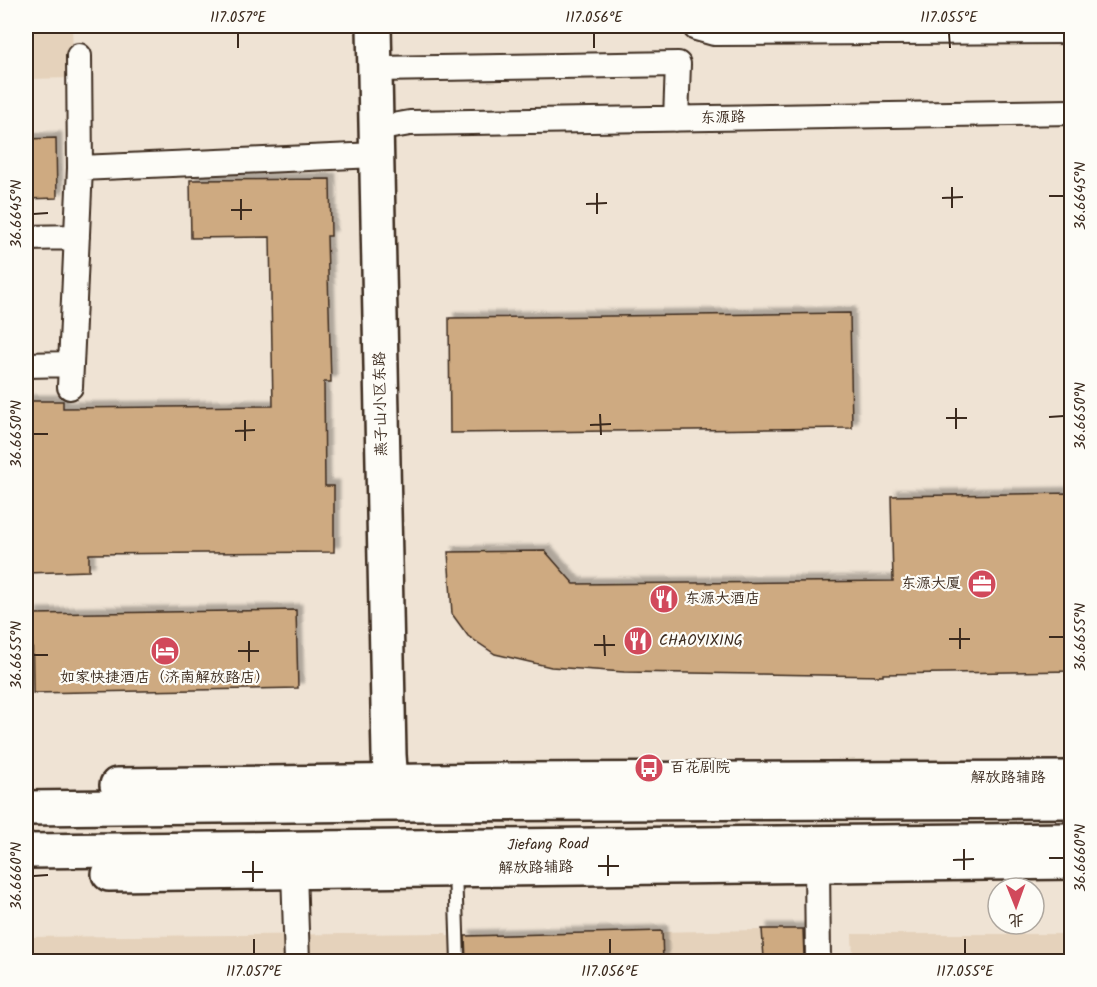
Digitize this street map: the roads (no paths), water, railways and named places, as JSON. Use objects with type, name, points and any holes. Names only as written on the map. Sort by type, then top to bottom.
[{"type":"street","name":"燕子山小区东路","points":[[374,26],[391,783]]},
{"type":"street","points":[[696,26],[696,28],[714,33],[1071,31]]},
{"type":"street","points":[[26,365],[70,376],[80,168],[79,56]]},
{"type":"street","points":[[375,69],[678,64],[676,119]]},
{"type":"street","name":"东源路","points":[[80,168],[376,142],[410,123],[1071,111]]},
{"type":"street","points":[[26,238],[76,237]]},
{"type":"street","name":"解放路辅路","points":[[82,808],[117,785],[510,780],[1071,778]]},
{"type":"street","points":[[26,808],[1071,801]]},
{"type":"street","name":"Jiefang Road","points":[[26,851],[1071,840]]},
{"type":"street","name":"解放路辅路","points":[[80,850],[109,874],[1071,862]]},
{"type":"street","points":[[817,864],[818,962]]},
{"type":"street","points":[[294,871],[297,962]]},
{"type":"lane","points":[[455,869],[458,962]]},
{"type":"place","name":"东源大厦","points":[[982,584]]},
{"type":"place","name":"东源大酒店","points":[[664,599]]},
{"type":"place","name":"CHAOYIXING","points":[[638,641]]},
{"type":"place","name":"如家快捷酒店（济南解放路店）","points":[[165,651]]},
{"type":"place","name":"百花剧院","points":[[649,768]]}]
